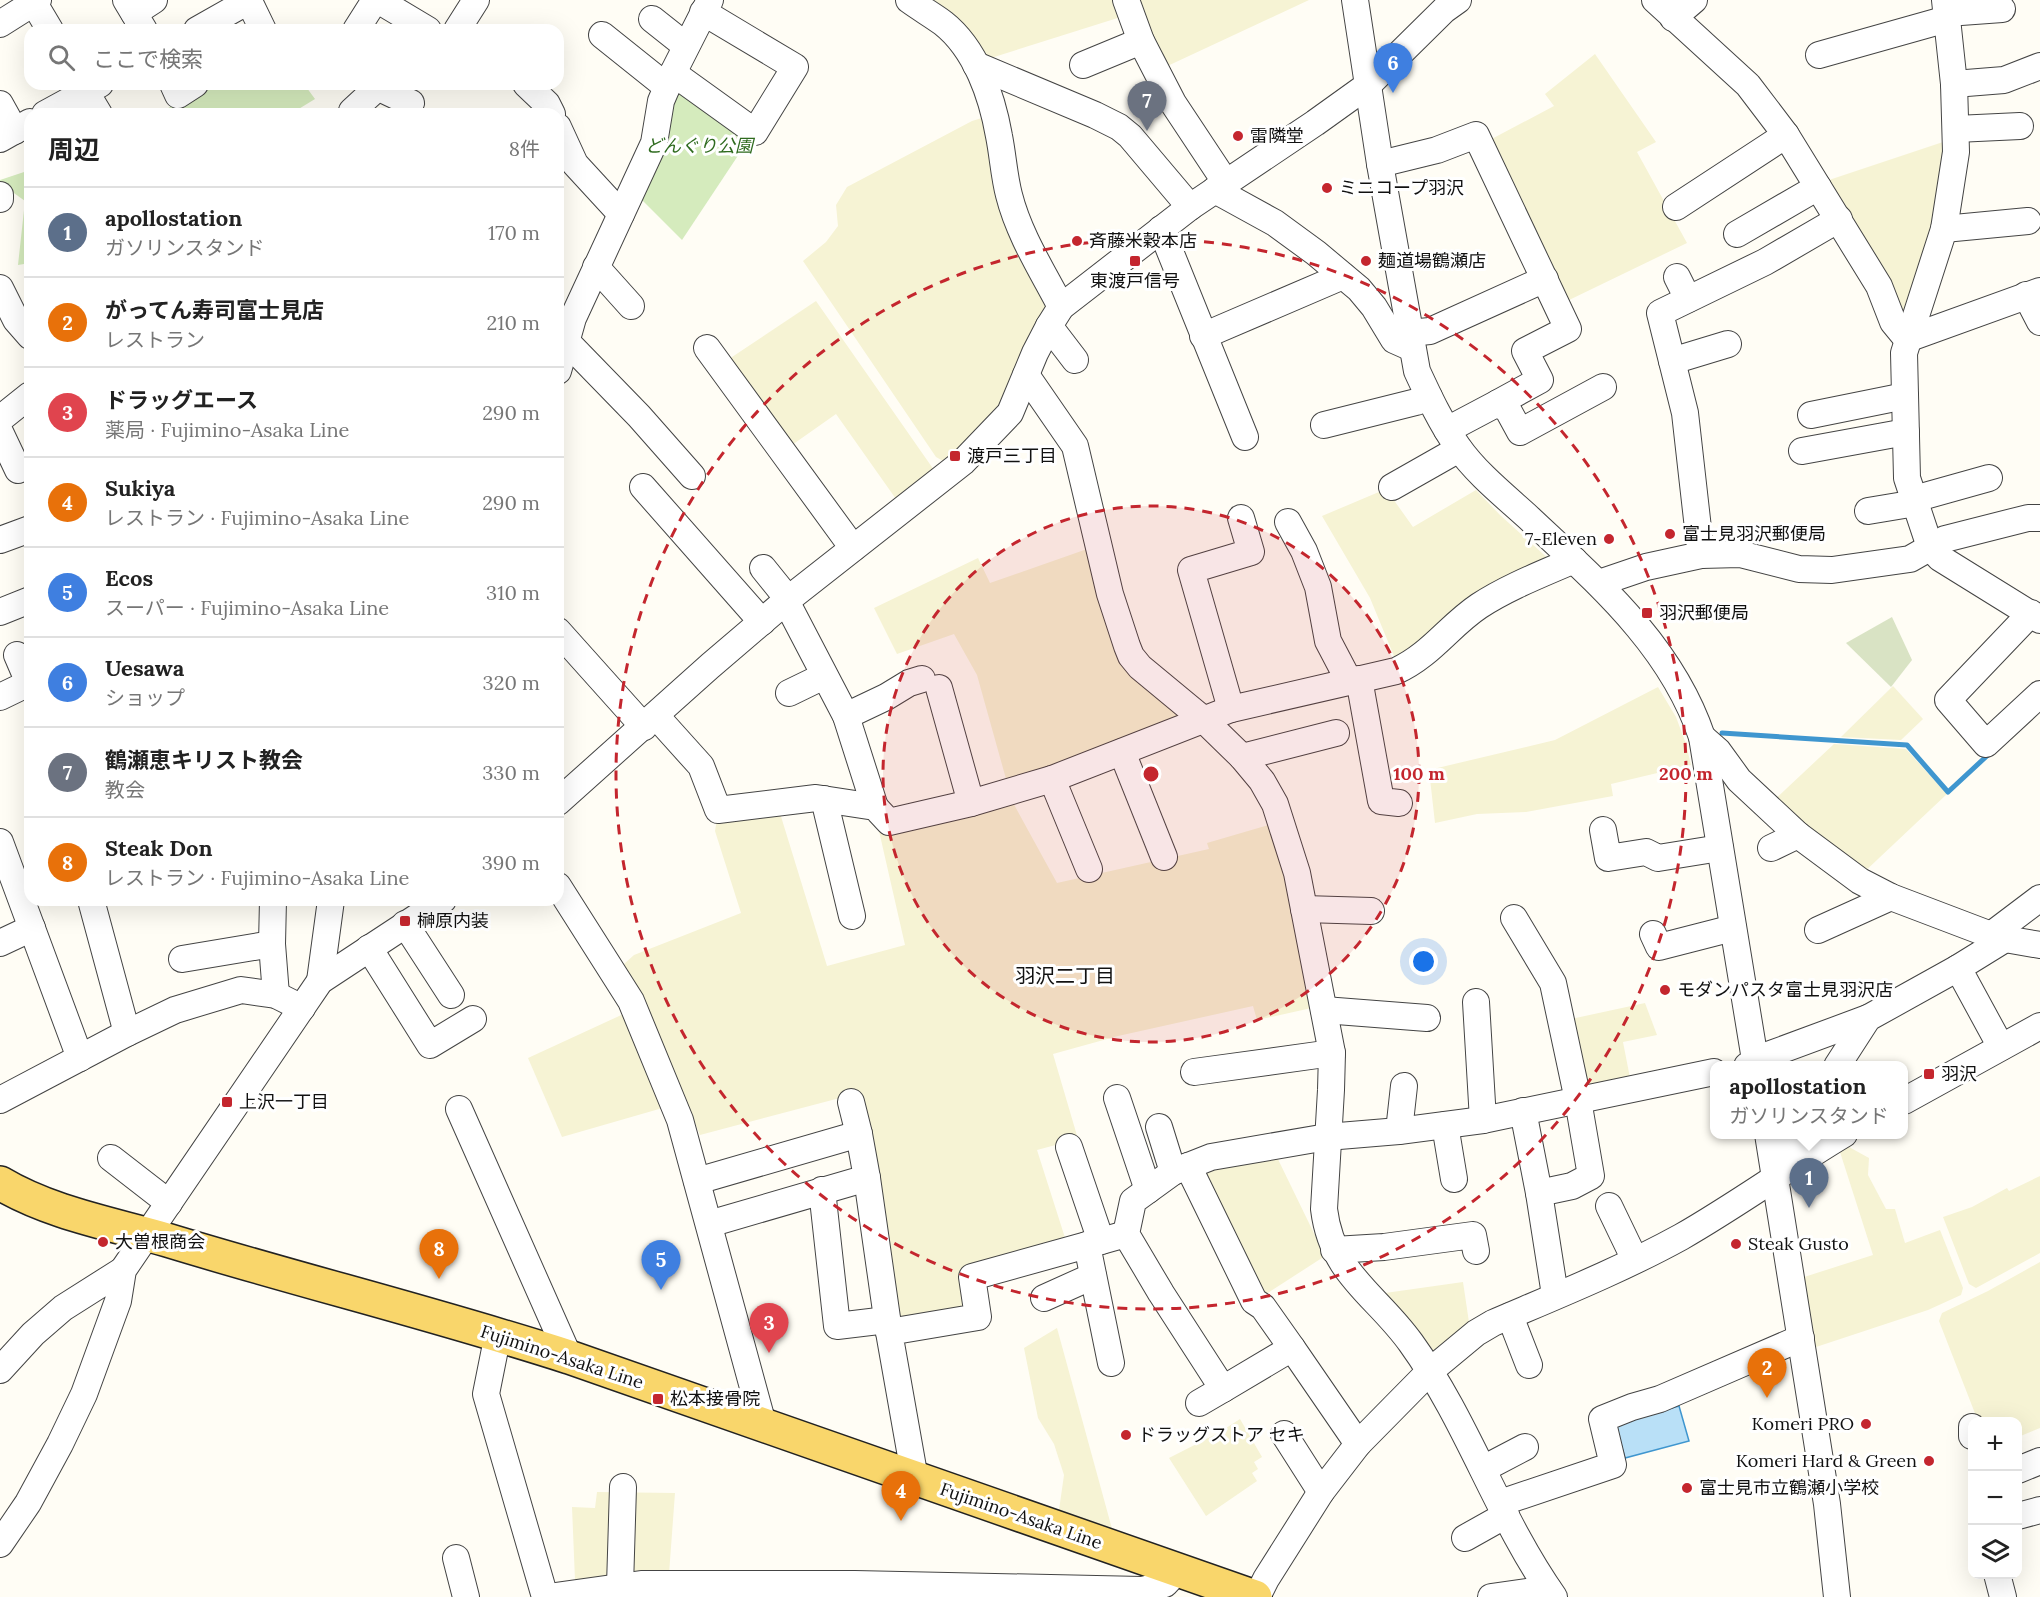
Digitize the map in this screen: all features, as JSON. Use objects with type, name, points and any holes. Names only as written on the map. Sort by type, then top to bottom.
[{"type":"main road","name":"Fujimino-Asaka Line","points":[[0,1183],[52,1206],[265,1270],[498,1334],[569,1357],[1256,1597]]},
{"type":"street","points":[[360,24],[376,0],[418,24]]},
{"type":"street","points":[[461,24],[476,0]]},
{"type":"street","points":[[909,0],[944,24],[963,44],[976,66],[991,99],[1009,196],[1055,317],[1075,360]]},
{"type":"street","points":[[1126,0],[1141,41],[1220,187],[1289,232],[1359,289],[1394,340],[1410,340],[1545,279]]},
{"type":"street","points":[[1355,0],[1380,164],[1417,371],[1453,439],[1484,476],[1599,583],[1636,622],[1684,693],[1702,737],[1752,1061]]},
{"type":"street","points":[[564,797],[787,600],[963,462],[1010,413],[1055,317],[1190,207],[1368,85],[1444,10],[1458,0]]},
{"type":"street","points":[[1655,0],[1748,85],[1786,135],[1879,286],[1893,322],[1907,339]]},
{"type":"street","points":[[1673,18],[1694,0]]},
{"type":"street","points":[[208,24],[249,1],[260,24]]},
{"type":"street","points":[[564,354],[573,318],[654,143],[661,101],[670,80],[706,6],[795,67],[755,132],[670,80],[602,35]]},
{"type":"street","points":[[20,8],[42,24]]},
{"type":"street","points":[[1819,55],[1946,11],[2002,9]]},
{"type":"street","points":[[1946,11],[1953,84],[1956,152],[1944,229],[1904,353],[1907,478],[1930,547],[1940,558],[2035,616],[1948,700],[1986,744],[2040,694]]},
{"type":"street","points":[[652,19],[687,46]]},
{"type":"street","points":[[1083,66],[1141,41]]},
{"type":"street","points":[[976,66],[1119,127],[1130,136],[1190,207]]},
{"type":"street","points":[[1953,84],[2004,80],[2040,66]]},
{"type":"street","points":[[55,108],[84,90]]},
{"type":"street","points":[[90,90],[97,108]]},
{"type":"street","points":[[355,108],[370,90]]},
{"type":"street","points":[[387,90],[412,100]]},
{"type":"street","points":[[532,90],[549,108]]},
{"type":"street","points":[[0,104],[15,131]]},
{"type":"street","points":[[1956,129],[2020,126]]},
{"type":"street","points":[[1380,164],[1437,150],[1476,135],[1569,328],[1525,351],[1540,380],[1498,403],[1392,487]]},
{"type":"street","points":[[1676,207],[1786,135]]},
{"type":"street","points":[[564,140],[575,164],[621,214]]},
{"type":"street","points":[[1737,234],[1818,187]]},
{"type":"street","points":[[1701,555],[1685,413],[1660,313],[1683,288],[1766,262],[1839,219]]},
{"type":"street","points":[[1944,229],[2028,221]]},
{"type":"street","points":[[1161,229],[1245,437]]},
{"type":"street","points":[[596,267],[631,306]]},
{"type":"street","points":[[1203,336],[1343,276]]},
{"type":"street","points":[[0,288],[16,320],[24,329]]},
{"type":"street","points":[[1907,339],[2033,293],[2040,322]]},
{"type":"street","points":[[568,343],[639,416],[692,476]]},
{"type":"street","points":[[1672,361],[1728,344]]},
{"type":"street","points":[[707,348],[853,548]]},
{"type":"street","points":[[1026,375],[1075,446],[1110,594],[1131,656],[1140,667],[1204,720],[1242,757],[1262,781],[1275,804],[1297,873],[1332,1053],[1324,1209],[1326,1228],[1334,1250],[1347,1271],[1411,1342],[1450,1404],[1503,1509],[1551,1593],[1491,1597]]},
{"type":"street","points":[[1498,403],[1508,410],[1520,432],[1603,387]]},
{"type":"street","points":[[1811,415],[1905,396]]},
{"type":"street","points":[[1324,425],[1429,397]]},
{"type":"street","points":[[0,419],[24,400]]},
{"type":"street","points":[[0,432],[18,471]]},
{"type":"street","points":[[1802,451],[1906,432]]},
{"type":"street","points":[[1868,512],[1915,501],[1989,478]]},
{"type":"street","points":[[643,487],[762,622]]},
{"type":"street","points":[[1231,709],[1191,570],[1251,552],[1241,518]]},
{"type":"street","points":[[1599,583],[1646,567],[1701,555],[1740,554],[1799,569],[1832,570],[1910,559],[1945,539],[2028,518],[2040,518]]},
{"type":"street","points":[[1288,522],[1304,551],[1318,587],[1328,641],[1354,680],[1381,801],[1399,803]]},
{"type":"street","points":[[0,540],[24,531]]},
{"type":"street","points":[[763,568],[787,600],[807,637],[824,676],[846,716],[875,807],[889,822],[971,803],[1052,779],[1231,709],[1396,671],[1415,662],[1477,607],[1499,594],[1574,560]]},
{"type":"street","points":[[0,612],[24,602]]},
{"type":"street","points":[[564,637],[650,722],[701,766],[718,810],[816,798],[875,807]]},
{"type":"street","points":[[17,656],[24,672]]},
{"type":"street","points":[[789,693],[824,676]]},
{"type":"street","points":[[846,716],[909,683],[931,683],[971,803]]},
{"type":"street","points":[[0,697],[24,685]]},
{"type":"street","points":[[1242,757],[1336,733]]},
{"type":"street","points":[[1702,737],[1718,751],[1739,780],[1798,835],[1860,881],[1891,897],[1998,937],[2040,945]]},
{"type":"street","points":[[1122,752],[1164,857]]},
{"type":"street","points":[[1052,779],[1089,869]]},
{"type":"street","points":[[824,800],[852,916]]},
{"type":"street","points":[[1603,830],[1608,858],[1646,852],[1658,858],[1720,848]]},
{"type":"street","points":[[1771,848],[1798,835]]},
{"type":"street","points":[[0,842],[80,1058]]},
{"type":"street","points":[[564,895],[631,1001],[680,1120],[763,1424]]},
{"type":"street","points":[[1818,930],[1891,897]]},
{"type":"street","points":[[1759,1061],[1768,1055],[1868,1018],[1958,968],[1998,937],[2040,898]]},
{"type":"street","points":[[93,906],[127,1033]]},
{"type":"street","points":[[273,906],[272,944],[276,995]]},
{"type":"street","points":[[320,981],[330,906]]},
{"type":"street","points":[[0,1544],[28,1503],[84,1395],[118,1301],[123,1270],[273,1047],[320,981],[434,906]]},
{"type":"street","points":[[1304,909],[1371,911]]},
{"type":"street","points":[[1514,918],[1553,983],[1578,1100],[1591,1176],[1572,1186],[1539,1193]]},
{"type":"street","points":[[405,924],[451,995]]},
{"type":"street","points":[[0,943],[32,928]]},
{"type":"street","points":[[1653,934],[1659,947],[1733,928]]},
{"type":"street","points":[[182,959],[272,944]]},
{"type":"street","points":[[369,948],[430,1045],[472,1020]]},
{"type":"street","points":[[1958,968],[2001,1047]]},
{"type":"street","points":[[2,1092],[80,1058],[175,1010],[240,990],[276,995],[302,1008]]},
{"type":"street","points":[[1476,1002],[1483,1120]]},
{"type":"street","points":[[1324,1010],[1427,1018]]},
{"type":"street","points":[[1840,1061],[1868,1018]]},
{"type":"street","points":[[1908,1099],[2040,1026]]},
{"type":"street","points":[[1194,1072],[1332,1053]]},
{"type":"street","points":[[1223,1389],[1126,1234],[1133,1201],[1180,1169],[1211,1157],[1327,1137],[1399,1131],[1483,1120],[1710,1073]]},
{"type":"street","points":[[1399,1131],[1404,1086]]},
{"type":"street","points":[[1118,1098],[1148,1190]]},
{"type":"street","points":[[851,1102],[867,1178],[888,1326],[915,1479]]},
{"type":"street","points":[[459,1109],[569,1357]]},
{"type":"street","points":[[1523,1111],[1555,1295]]},
{"type":"street","points":[[1445,1125],[1454,1179]]},
{"type":"street","points":[[1159,1127],[1254,1301],[1263,1308],[1358,1444]]},
{"type":"street","points":[[697,1181],[859,1134]]},
{"type":"street","points":[[1769,1139],[1827,1504],[1837,1597]]},
{"type":"street","points":[[1777,1179],[1796,1139]]},
{"type":"street","points":[[1256,1597],[1322,1492],[1358,1444],[1430,1372],[1476,1333],[1635,1260],[1681,1236],[1777,1179],[1835,1139]]},
{"type":"street","points":[[1069,1147],[1094,1243],[1093,1276],[1111,1363]]},
{"type":"street","points":[[111,1158],[169,1203]]},
{"type":"street","points":[[709,1224],[867,1178]]},
{"type":"street","points":[[822,1190],[837,1326],[888,1326],[978,1317],[972,1277],[1126,1234]]},
{"type":"street","points":[[1609,1206],[1635,1260]]},
{"type":"street","points":[[1334,1250],[1384,1247],[1473,1235],[1476,1251]]},
{"type":"street","points":[[0,1370],[33,1334],[63,1308],[123,1270]]},
{"type":"street","points":[[1044,1298],[1093,1276]]},
{"type":"street","points":[[1510,1316],[1529,1365]]},
{"type":"street","points":[[498,1334],[486,1394],[547,1597],[634,1589],[1142,1590],[1165,1584],[1178,1570]]},
{"type":"street","points":[[1465,1538],[1503,1509],[1613,1465],[1602,1419],[1660,1399],[1802,1338]]},
{"type":"street","points":[[1199,1403],[1292,1348]]},
{"type":"street","points":[[1284,1434],[1322,1492]]},
{"type":"street","points":[[1483,1469],[1525,1447]]},
{"type":"street","points":[[2022,1468],[2040,1461]]},
{"type":"street","points":[[623,1487],[634,1589]]},
{"type":"street","points":[[2022,1515],[2040,1510]]},
{"type":"street","points":[[456,1558],[466,1597]]},
{"type":"street","points":[[1998,1579],[2003,1597]]},
{"type":"shaded area","points":[[924,0],[1119,0],[1124,16],[991,58],[980,52]]},
{"type":"shaded area","points":[[1130,0],[1309,0],[1161,69]]},
{"type":"shaded area","points":[[1595,54],[1656,142],[1637,152],[1687,243],[1565,302],[1486,142],[1554,106],[1545,94]]},
{"type":"shaded area","points":[[985,117],[1049,304],[1034,326],[1016,374],[997,411],[943,461],[936,457],[803,261],[826,242],[838,226],[836,205],[847,187],[972,121]]},
{"type":"shaded area","points":[[1949,140],[1940,211],[1909,317],[1899,320],[1823,182]]},
{"type":"shaded area","points":[[816,301],[934,470],[896,499],[836,414],[792,445],[729,359]]},
{"type":"shaded area","points":[[1386,489],[1413,527],[1476,490],[1552,562],[1396,661],[1370,598],[1322,516]]},
{"type":"shaded area","points":[[1090,548],[1105,602],[1182,714],[1182,721],[1008,786],[977,675],[954,634],[897,654],[874,608],[978,558],[990,583]]},
{"type":"shaded area","points":[[1893,686],[1923,719],[1901,740],[1841,737]]},
{"type":"shaded area","points":[[1658,687],[1676,717],[1691,765],[1611,784],[1613,796],[1526,812],[1477,814],[1435,823],[1429,770],[1555,740]]},
{"type":"shaded area","points":[[1834,744],[1906,749],[1947,794],[1861,875],[1772,802]]},
{"type":"shaded area","points":[[1011,799],[1057,883],[1209,849],[1207,843],[1272,824],[1289,875],[1316,1007],[1257,1020],[1253,1006],[1118,1036],[1053,1054],[1078,1139],[1037,1150],[1067,1244],[966,1271],[971,1313],[894,1323],[855,1094],[700,1135],[656,1027],[624,964],[634,955],[741,913],[715,831],[717,819],[779,810],[827,966],[905,945],[879,831],[976,810]]},
{"type":"shaded area","points":[[1645,1003],[1657,1035],[1623,1042],[1631,1083],[1597,1089],[1583,1079],[1571,1019]]},
{"type":"shaded area","points":[[630,1011],[666,1107],[562,1137],[528,1058]]},
{"type":"shaded area","points":[[1849,1147],[1869,1158],[1868,1175],[1886,1209],[1895,1209],[1905,1243],[1940,1230],[1963,1288],[1961,1295],[1928,1310],[1813,1348],[1801,1278],[1873,1255],[1840,1152]]},
{"type":"shaded area","points":[[1274,1151],[1325,1256],[1260,1298],[1196,1169]]},
{"type":"shaded area","points":[[2040,1176],[2040,1253],[1976,1288],[1969,1284],[1943,1217],[1972,1207],[2007,1188],[2009,1191]]},
{"type":"shaded area","points":[[2040,1262],[2040,1428],[2022,1435],[2022,1417],[1976,1417],[1939,1321],[1942,1313]]},
{"type":"shaded area","points":[[1463,1282],[1470,1329],[1430,1357],[1378,1294]]},
{"type":"shaded area","points":[[1057,1328],[1114,1536],[1058,1517],[1064,1475],[1054,1444],[1038,1418],[1024,1348]]},
{"type":"shaded area","points":[[1240,1419],[1262,1457],[1254,1462],[1258,1469],[1252,1473],[1257,1481],[1206,1516],[1169,1458]]},
{"type":"shaded area","points":[[597,1492],[675,1493],[669,1574],[575,1580],[572,1507],[595,1508]]},
{"type":"green space","name":"どんぐり公園","points":[[677,83],[751,136],[682,240],[638,196]]},
{"type":"green space","points":[[197,90],[308,90],[315,99],[300,108],[168,108]]},
{"type":"green space","points":[[24,172],[24,200],[0,183],[0,180]]},
{"type":"green space","points":[[24,210],[24,264],[18,265]]},
{"type":"green space","points":[[1892,617],[1912,660],[1891,687],[1846,643]]},
{"type":"water","points":[[1679,1406],[1689,1441],[1625,1458],[1615,1423]]},
{"type":"waterway","points":[[1722,733],[1907,745],[1948,792],[1990,753]]},
{"type":"place","name":"Uesawa","points":[[1393,93]]},
{"type":"place","name":"鶴瀬恵キリスト教会","points":[[1147,131]]},
{"type":"place","name":"雷隣堂","points":[[1238,136]]},
{"type":"place","name":"ミニコープ羽沢","points":[[1327,188]]},
{"type":"place","name":"斉藤米穀本店","points":[[1077,241]]},
{"type":"place","name":"東渡戸信号","points":[[1135,261]]},
{"type":"place","name":"麺道場鶴瀬店","points":[[1366,261]]},
{"type":"place","name":"渡戸三丁目","points":[[955,456]]},
{"type":"place","name":"富士見羽沢郵便局","points":[[1670,534]]},
{"type":"place","name":"7-Eleven","points":[[1609,539]]},
{"type":"place","name":"羽沢郵便局","points":[[1647,613]]},
{"type":"place","name":"榊原内装","points":[[405,921]]},
{"type":"place","name":"モダンパスタ富士見羽沢店","points":[[1665,990]]},
{"type":"place","name":"羽沢","points":[[1929,1074]]},
{"type":"place","name":"上沢一丁目","points":[[227,1102]]},
{"type":"place","name":"apollostation","points":[[1809,1208]]},
{"type":"place","name":"大曽根商会","points":[[103,1242]]},
{"type":"place","name":"Steak Gusto","points":[[1736,1244]]},
{"type":"place","name":"Steak Don","points":[[439,1279]]},
{"type":"place","name":"Ecos","points":[[661,1290]]},
{"type":"place","name":"ドラッグエース","points":[[769,1353]]},
{"type":"place","name":"がってん寿司富士見店","points":[[1767,1398]]},
{"type":"place","name":"松本接骨院","points":[[658,1399]]},
{"type":"place","name":"Komeri PRO","points":[[1866,1424]]},
{"type":"place","name":"ドラッグストア セキ","points":[[1126,1435]]},
{"type":"place","name":"Komeri Hard & Green","points":[[1929,1461]]},
{"type":"place","name":"富士見市立鶴瀬小学校","points":[[1687,1488]]},
{"type":"place","name":"Sukiya","points":[[901,1521]]},
{"type":"district","name":"羽沢二丁目","points":[[1065,976]]}]
